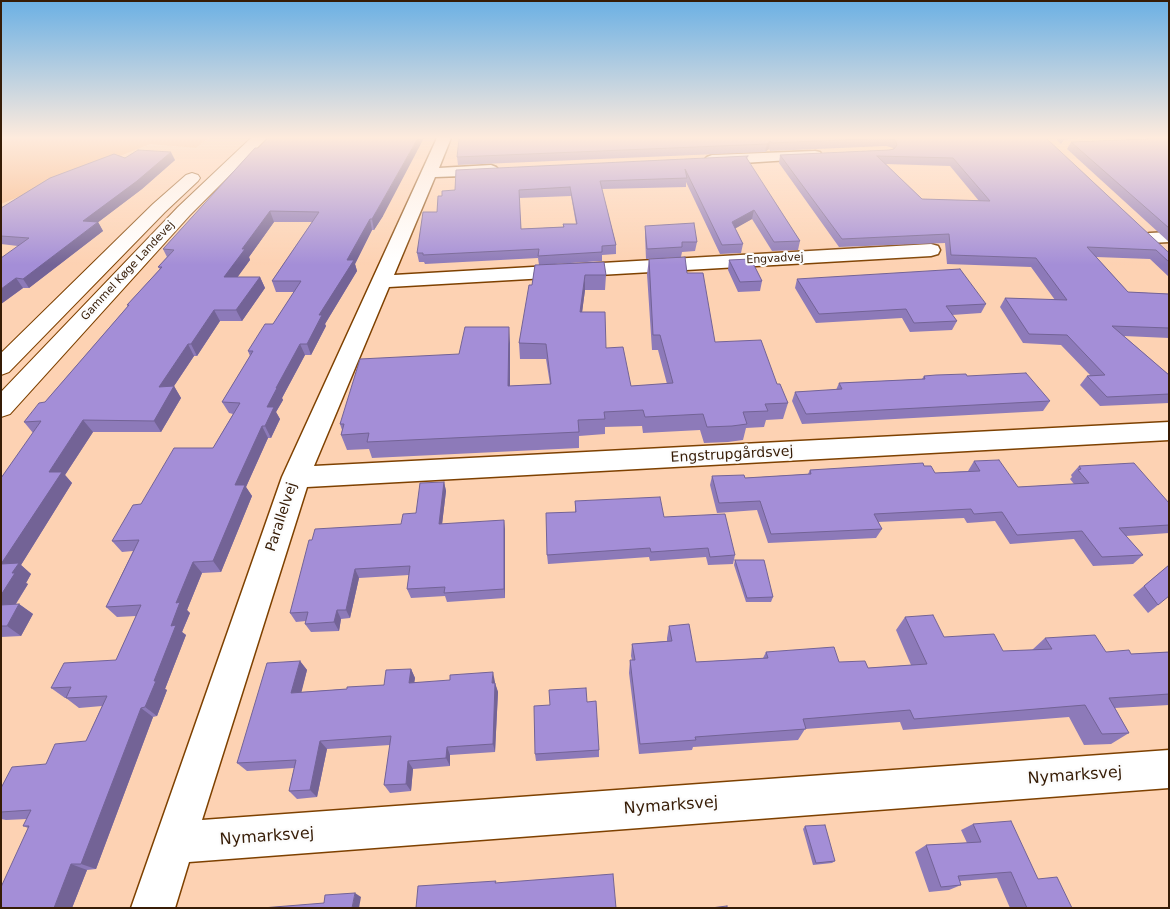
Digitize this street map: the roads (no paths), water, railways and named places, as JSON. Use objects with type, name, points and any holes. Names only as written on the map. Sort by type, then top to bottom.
[{"type":"main road","name":"Gammel Køge Landevej","points":[[1,367],[190,180]]},
{"type":"main road","name":"Gammel Køge Landevej","points":[[1,408],[184,211],[216,180]]},
{"type":"street","name":"Parallelvej","points":[[153,908],[296,477],[425,180]]},
{"type":"street","points":[[1169,237],[1146,234],[1169,255]]},
{"type":"street","name":"Engvadvej","points":[[380,282],[932,250]]},
{"type":"street","name":"Engstrupgårdsvej","points":[[296,477],[1169,431]]},
{"type":"street","name":"Nymarksvej","points":[[174,843],[1169,769]]}]
